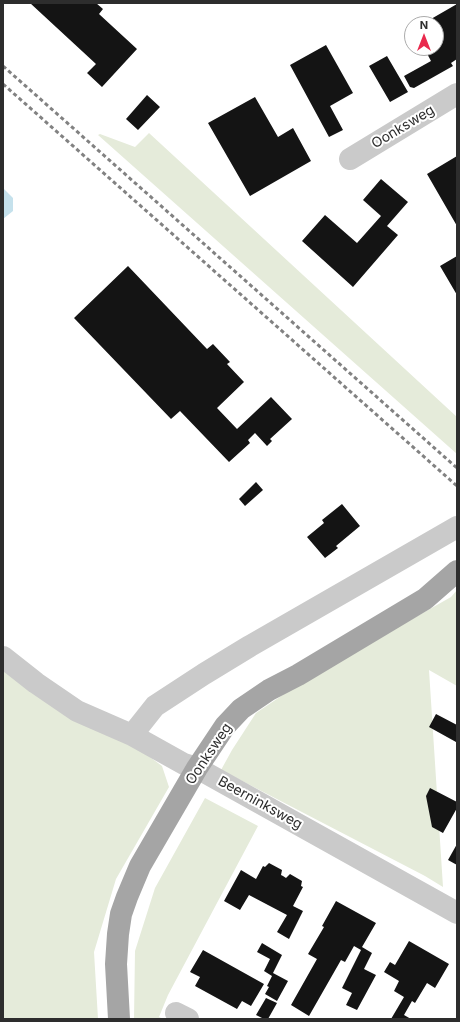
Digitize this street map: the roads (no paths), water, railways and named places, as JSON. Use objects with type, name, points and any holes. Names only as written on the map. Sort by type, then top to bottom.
[{"type":"main road","name":"Oonksweg","points":[[119,1019],[116,964],[121,914],[140,866],[221,732],[241,709],[269,690],[298,675],[425,599],[457,572]]},
{"type":"street","name":"Oonksweg","points":[[350,159],[457,94]]},
{"type":"street","points":[[132,735],[155,706],[204,674],[457,527]]},
{"type":"street","name":"Beerninksweg","points":[[3,657],[36,683],[77,711],[132,735],[184,764],[198,768],[457,913]]},
{"type":"water","points":[[3,188],[13,198],[13,211],[3,219]]},
{"type":"railway","points":[[3,66],[457,468]]},
{"type":"railway","points":[[3,84],[457,486]]}]
